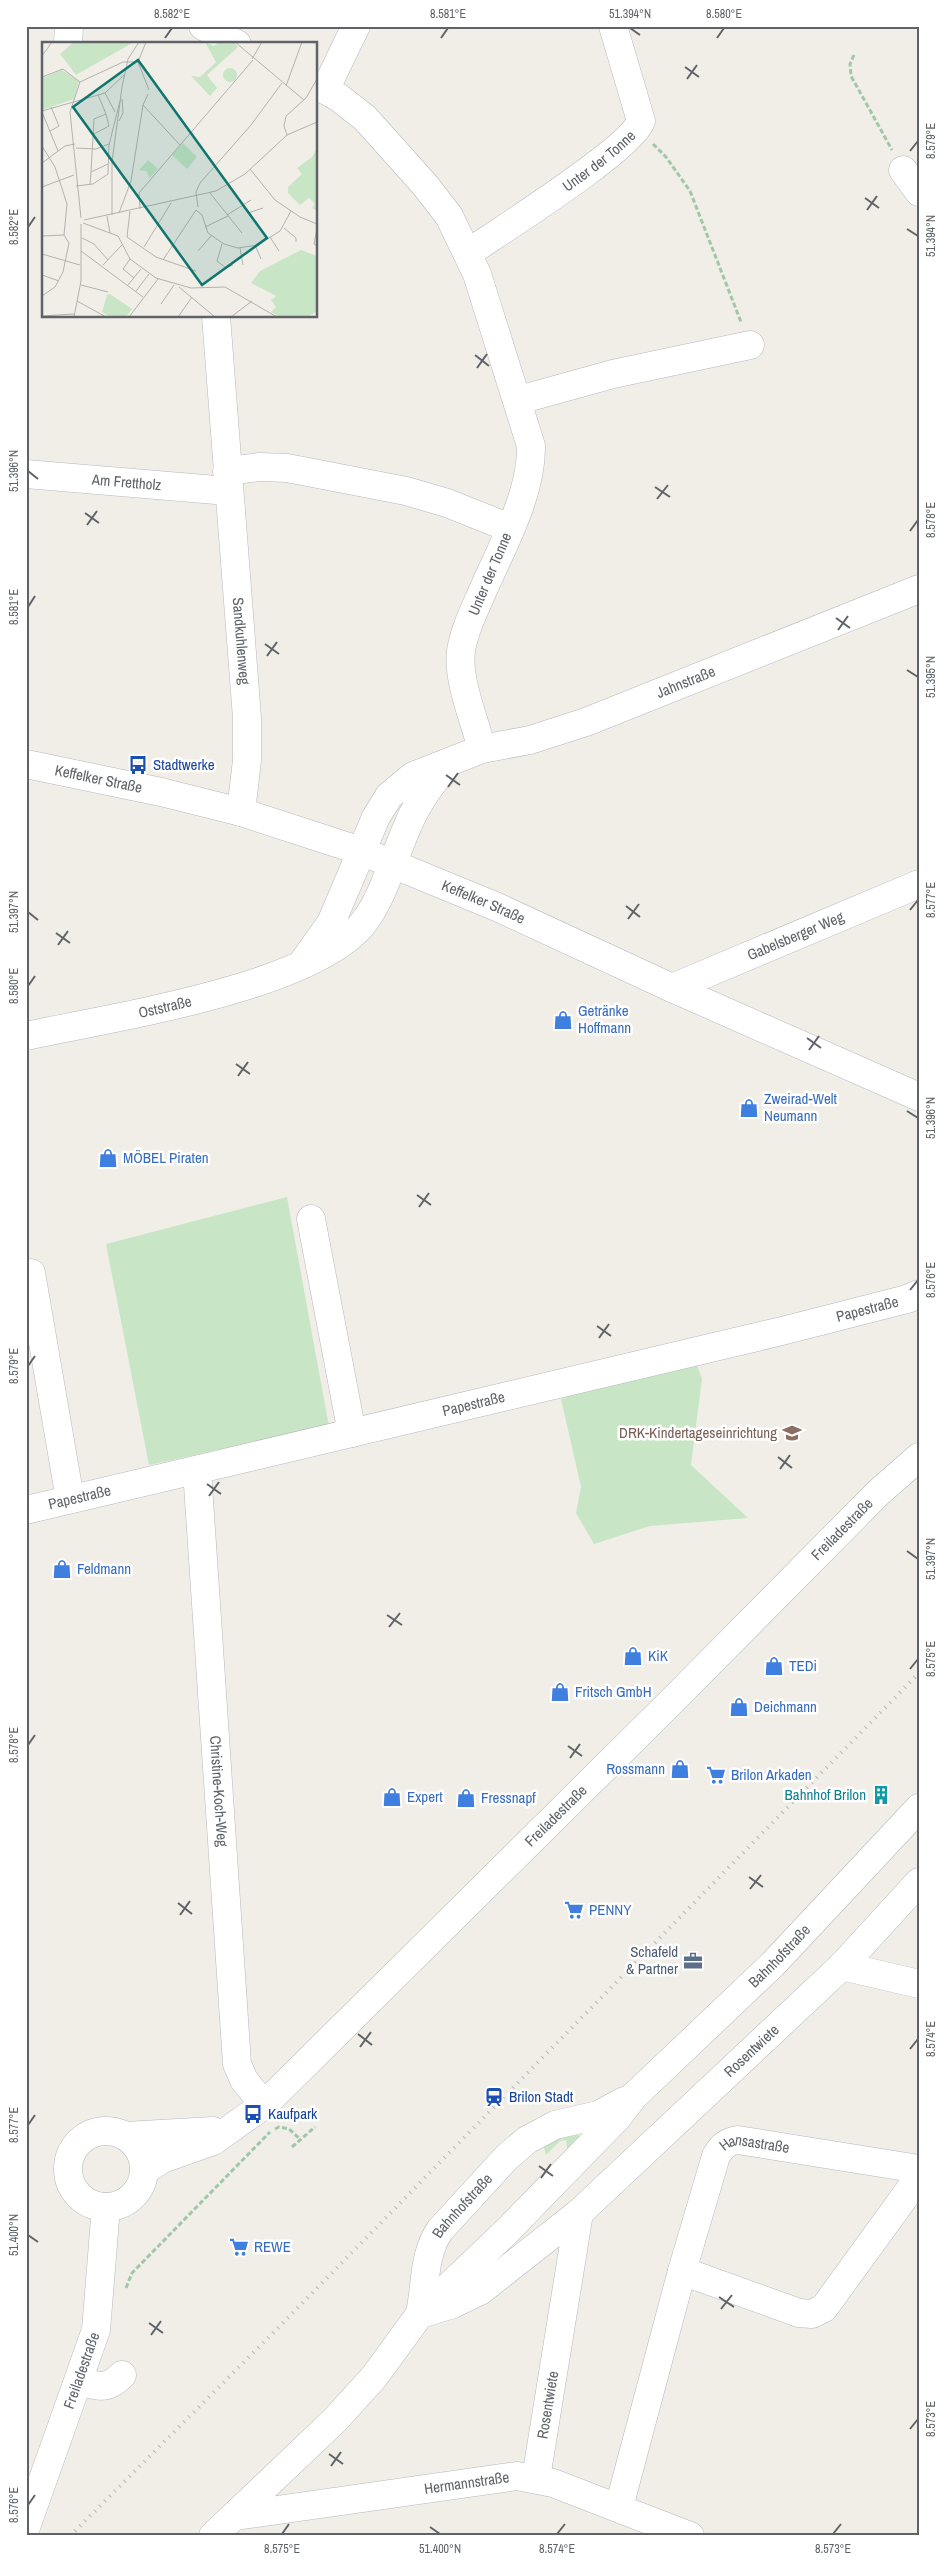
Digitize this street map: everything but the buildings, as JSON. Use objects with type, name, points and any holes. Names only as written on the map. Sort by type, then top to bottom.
[{"type":"street","points":[[68,42],[69,26]]},
{"type":"street","points":[[203,26],[233,42]]},
{"type":"street","name":"Unter der Tonne","points":[[356,26],[321,88],[357,110],[438,201],[468,253],[519,400],[531,446],[532,461],[528,478],[510,528],[466,628],[461,653],[462,675],[482,749]]},
{"type":"street","name":"Unter der Tonne","points":[[468,253],[615,151],[638,129],[641,121],[614,26]]},
{"type":"street","points":[[903,170],[919,192]]},
{"type":"street","name":"Sandkuhlenweg","points":[[216,318],[246,718],[247,760],[241,812]]},
{"type":"street","points":[[519,400],[614,374],[750,345]]},
{"type":"street","points":[[227,481],[260,467],[287,468],[406,491],[440,501],[510,528]]},
{"type":"street","name":"Am Frettholz","points":[[26,474],[227,481]]},
{"type":"street","name":"Jahnstraße","points":[[361,851],[376,817],[389,796],[413,776],[482,749],[530,740],[586,722],[919,589]]},
{"type":"street","name":"Jahnstraße","points":[[392,863],[424,792],[450,761]]},
{"type":"street","name":"Keffelker Straße","points":[[26,764],[161,792],[241,812],[361,851],[497,907],[672,988],[919,1097]]},
{"type":"street","points":[[301,965],[331,923],[361,851]]},
{"type":"street","name":"Oststraße","points":[[26,1036],[207,997],[261,982],[301,965],[346,939],[366,920],[379,898],[392,863]]},
{"type":"street","name":"Gabelsberger Weg","points":[[672,988],[919,884]]},
{"type":"street","points":[[311,1219],[352,1434]]},
{"type":"street","points":[[31,1273],[70,1499]]},
{"type":"street","name":"Papestraße","points":[[26,1510],[782,1331],[919,1294]]},
{"type":"street","name":"Freiladestraße","points":[[144,2171],[162,2159],[213,2141],[264,2105],[673,1700],[872,1498],[919,1457]]},
{"type":"street","name":"Christine-Koch-Weg","points":[[197,1470],[237,2064],[244,2080],[264,2105]]},
{"type":"street","name":"Bahnhofstraße","points":[[213,2536],[348,2406],[427,2308],[506,2232],[629,2103],[772,1964],[919,1808]]},
{"type":"street","name":"Rosentwiete","points":[[427,2308],[453,2304],[480,2291],[579,2213],[842,1966],[919,1882]]},
{"type":"street","points":[[842,1966],[919,1984]]},
{"type":"street","name":"Bahnhofstraße","points":[[427,2308],[428,2254],[433,2241],[440,2230],[507,2157],[538,2133],[555,2126],[585,2120],[629,2103]]},
{"type":"street","name":"Freiladestraße","points":[[125,2136],[203,2133],[232,2128]]},
{"type":"street","points":[[111,2131],[125,2136],[139,2151],[144,2171],[141,2182],[132,2196],[117,2205],[106,2207],[92,2205],[80,2197],[71,2186],[67,2173],[68,2159],[74,2146],[84,2137],[98,2132],[111,2131]]},
{"type":"street","name":"Hansastraße","points":[[619,2507],[682,2271],[716,2156],[724,2144],[738,2140],[919,2169]]},
{"type":"street","points":[[682,2271],[799,2313],[812,2314],[824,2308],[919,2177]]},
{"type":"street","name":"Freiladestraße","points":[[26,2527],[96,2330],[106,2207]]},
{"type":"street","name":"Rosentwiete","points":[[536,2478],[579,2213]]},
{"type":"street","points":[[78,2381],[99,2387],[112,2385],[122,2375]]},
{"type":"street","name":"Hermannstraße","points":[[235,2516],[517,2476],[536,2478],[619,2507],[690,2536]]},
{"type":"path","points":[[854,55],[850,64],[851,76],[903,170]]},
{"type":"path","points":[[638,129],[666,157],[690,191],[750,345]]},
{"type":"path","points":[[125,2292],[132,2273],[272,2130],[279,2127],[289,2129],[300,2140]]},
{"type":"path","points":[[292,2147],[315,2128]]},
{"type":"green space","points":[[287,1197],[330,1432],[245,1444],[149,1465],[106,1244]]},
{"type":"green space","points":[[697,1365],[702,1379],[691,1465],[748,1518],[650,1526],[594,1544],[576,1513],[581,1487],[561,1399],[568,1397],[569,1391]]},
{"type":"green space","points":[[575,2132],[581,2138],[568,2156],[566,2140],[560,2141],[546,2155],[542,2141]]},
{"type":"railway","points":[[70,2536],[272,2334],[919,1673]]},
{"type":"place","name":"Stadtwerke","points":[[138,765]]},
{"type":"place","name":"Getränke Hoffmann","points":[[563,1020]]},
{"type":"place","name":"Zweirad-Welt Neumann","points":[[749,1108]]},
{"type":"place","name":"MÖBEL Piraten","points":[[108,1158]]},
{"type":"place","name":"DRK-Kindertageseinrichtung","points":[[792,1433]]},
{"type":"place","name":"Feldmann","points":[[62,1569]]},
{"type":"place","name":"KiK","points":[[633,1656]]},
{"type":"place","name":"TEDi","points":[[774,1666]]},
{"type":"place","name":"Fritsch GmbH","points":[[560,1692]]},
{"type":"place","name":"Deichmann","points":[[739,1707]]},
{"type":"place","name":"Rossmann","points":[[680,1769]]},
{"type":"place","name":"Brilon Arkaden","points":[[716,1775]]},
{"type":"place","name":"Bahnhof Brilon","points":[[881,1795]]},
{"type":"place","name":"Expert","points":[[392,1797]]},
{"type":"place","name":"Fressnapf","points":[[466,1798]]},
{"type":"place","name":"PENNY","points":[[574,1910]]},
{"type":"place","name":"Schafeld & Partner","points":[[693,1961]]},
{"type":"place","name":"Brilon Stadt","points":[[494,2097]]},
{"type":"place","name":"Kaufpark","points":[[253,2114]]},
{"type":"place","name":"REWE","points":[[239,2247]]}]
